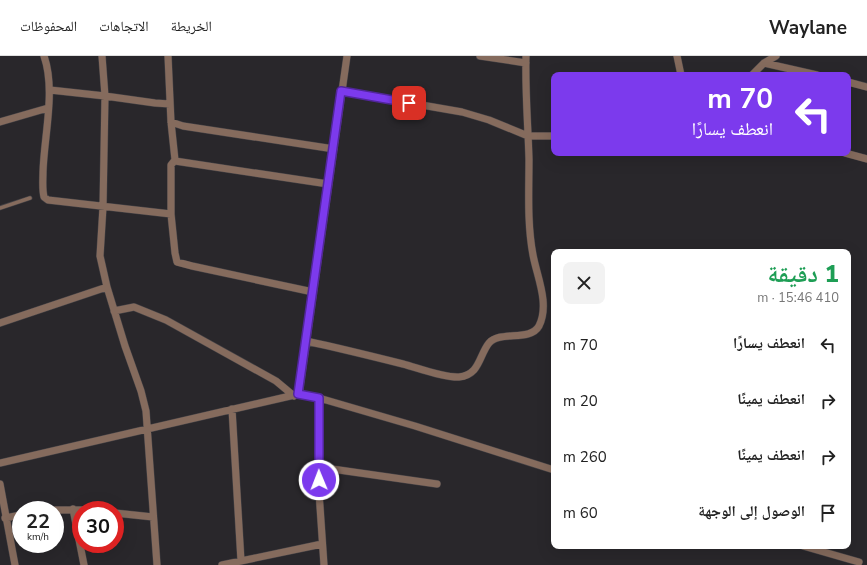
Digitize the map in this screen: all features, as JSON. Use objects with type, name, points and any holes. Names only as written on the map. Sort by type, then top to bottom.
[{"type":"street","points":[[44,56],[49,72],[50,90],[44,153],[44,197],[48,200],[171,214]]},
{"type":"street","points":[[102,56],[105,96],[103,207],[100,256],[114,311],[141,391],[146,411],[157,565]]},
{"type":"street","points":[[168,56],[174,160],[171,165],[171,214],[176,261],[179,263],[313,292]]},
{"type":"street","points":[[296,395],[306,341],[347,56]]},
{"type":"street","points":[[306,341],[377,357],[444,375],[459,377],[471,372],[478,366],[486,348],[492,340],[501,337],[530,333],[536,330],[543,316],[543,299],[533,254],[529,223],[526,60],[480,56]]},
{"type":"street","points":[[677,56],[680,72]]},
{"type":"street","points":[[755,72],[764,63],[776,56]]},
{"type":"street","points":[[764,63],[804,72]]},
{"type":"street","points":[[851,83],[867,87]]},
{"type":"street","points":[[50,90],[170,104]]},
{"type":"street","points":[[341,91],[462,112],[489,120],[528,136],[551,136]]},
{"type":"street","points":[[0,122],[48,108]]},
{"type":"street","points":[[171,122],[183,126],[334,150]]},
{"type":"street","points":[[851,155],[867,159]]},
{"type":"street","points":[[174,160],[328,184]]},
{"type":"street","points":[[0,323],[107,287]]},
{"type":"street","points":[[114,311],[134,307],[166,320],[276,381],[296,395]]},
{"type":"street","points":[[0,463],[296,395],[319,398],[415,426],[551,469]]},
{"type":"street","points":[[319,398],[318,467],[324,565]]},
{"type":"street","points":[[232,409],[241,561]]},
{"type":"street","points":[[318,467],[437,484]]},
{"type":"street","points":[[0,484],[14,565]]},
{"type":"street","points":[[124,514],[153,517]]},
{"type":"street","points":[[5,518],[12,517]]},
{"type":"street","points":[[222,565],[322,544]]},
{"type":"street","points":[[814,549],[859,562]]},
{"type":"street","points":[[82,553],[84,565]]},
{"type":"lane","points":[[0,208],[30,198]]},
{"type":"route","points":[[319,480],[319,398],[298,394],[334,150],[341,91],[409,103]]}]
